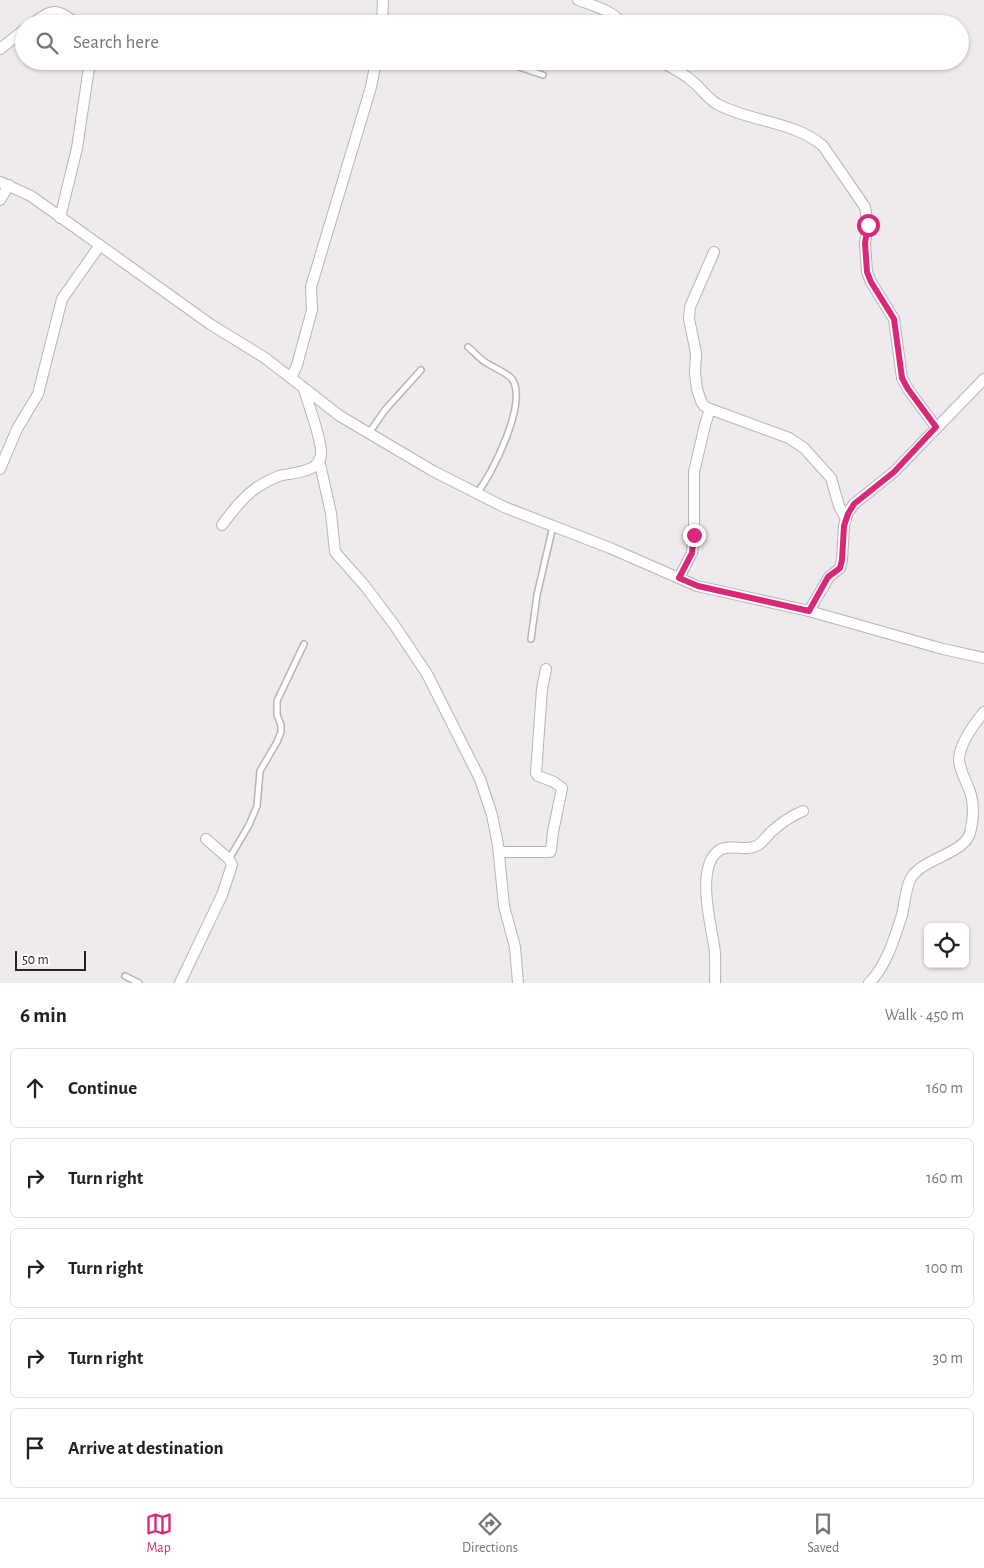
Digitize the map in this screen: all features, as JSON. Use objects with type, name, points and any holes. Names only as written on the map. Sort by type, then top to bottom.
[{"type":"street","points":[[382,15],[383,0]]},
{"type":"street","points":[[578,0],[615,15]]},
{"type":"street","points":[[43,15],[54,11],[65,15]]},
{"type":"street","points":[[0,49],[15,37]]},
{"type":"street","points":[[60,218],[77,148],[89,70]]},
{"type":"street","points":[[291,378],[297,364],[312,310],[311,287],[371,87],[374,70]]},
{"type":"street","points":[[676,70],[693,82],[706,96],[717,104],[743,115],[800,132],[816,140],[828,152],[865,207],[868,225],[865,243],[867,272],[871,282],[894,319],[902,378],[936,427]]},
{"type":"street","points":[[0,200],[4,184],[30,196],[210,324],[265,358],[340,416],[433,471],[504,507],[698,586],[809,611],[943,649],[984,658]]},
{"type":"street","points":[[0,469],[17,429],[38,394],[62,299],[100,245]]},
{"type":"street","points":[[714,252],[690,308],[696,353],[695,374],[701,401],[704,406],[710,409],[789,438],[804,448],[831,478],[839,506],[846,519]]},
{"type":"street","points":[[809,611],[828,577],[840,568],[844,526],[854,504],[894,472],[984,379]]},
{"type":"street","points":[[222,525],[244,496],[277,477],[306,472],[319,460],[322,452],[304,389]]},
{"type":"street","points":[[679,578],[692,553],[694,535],[694,472],[710,409]]},
{"type":"street","points":[[319,460],[331,513],[335,552],[375,599],[427,674],[480,779],[492,814],[499,852],[504,906],[515,947],[518,983]]},
{"type":"street","points":[[499,852],[550,852],[551,850],[562,788],[538,776],[536,773],[542,689],[546,669]]},
{"type":"street","points":[[869,983],[882,966],[892,943],[911,878],[929,862],[960,846],[968,839],[972,818],[971,796],[959,760],[960,752],[966,738],[984,712]]},
{"type":"street","points":[[715,983],[714,946],[707,898],[710,862],[716,853],[722,849],[749,848],[757,845],[784,821],[803,811]]},
{"type":"street","points":[[180,983],[222,895],[232,865],[229,859],[206,839]]},
{"type":"lane","points":[[528,70],[543,75]]},
{"type":"lane","points":[[468,347],[483,361],[510,376],[515,385],[516,399],[501,453],[486,481],[477,493]]},
{"type":"lane","points":[[369,434],[385,410],[421,370]]},
{"type":"lane","points":[[530,639],[537,595],[553,526]]},
{"type":"lane","points":[[229,859],[249,825],[257,806],[260,771],[281,732],[281,724],[277,715],[277,701],[304,644]]},
{"type":"lane","points":[[125,976],[139,983]]},
{"type":"route","points":[[694,535],[692,553],[679,578],[698,586],[809,611],[828,577],[836,573],[840,568],[844,526],[854,504],[894,472],[936,427],[902,378],[894,319],[871,282],[867,272],[865,243],[868,225]]}]
